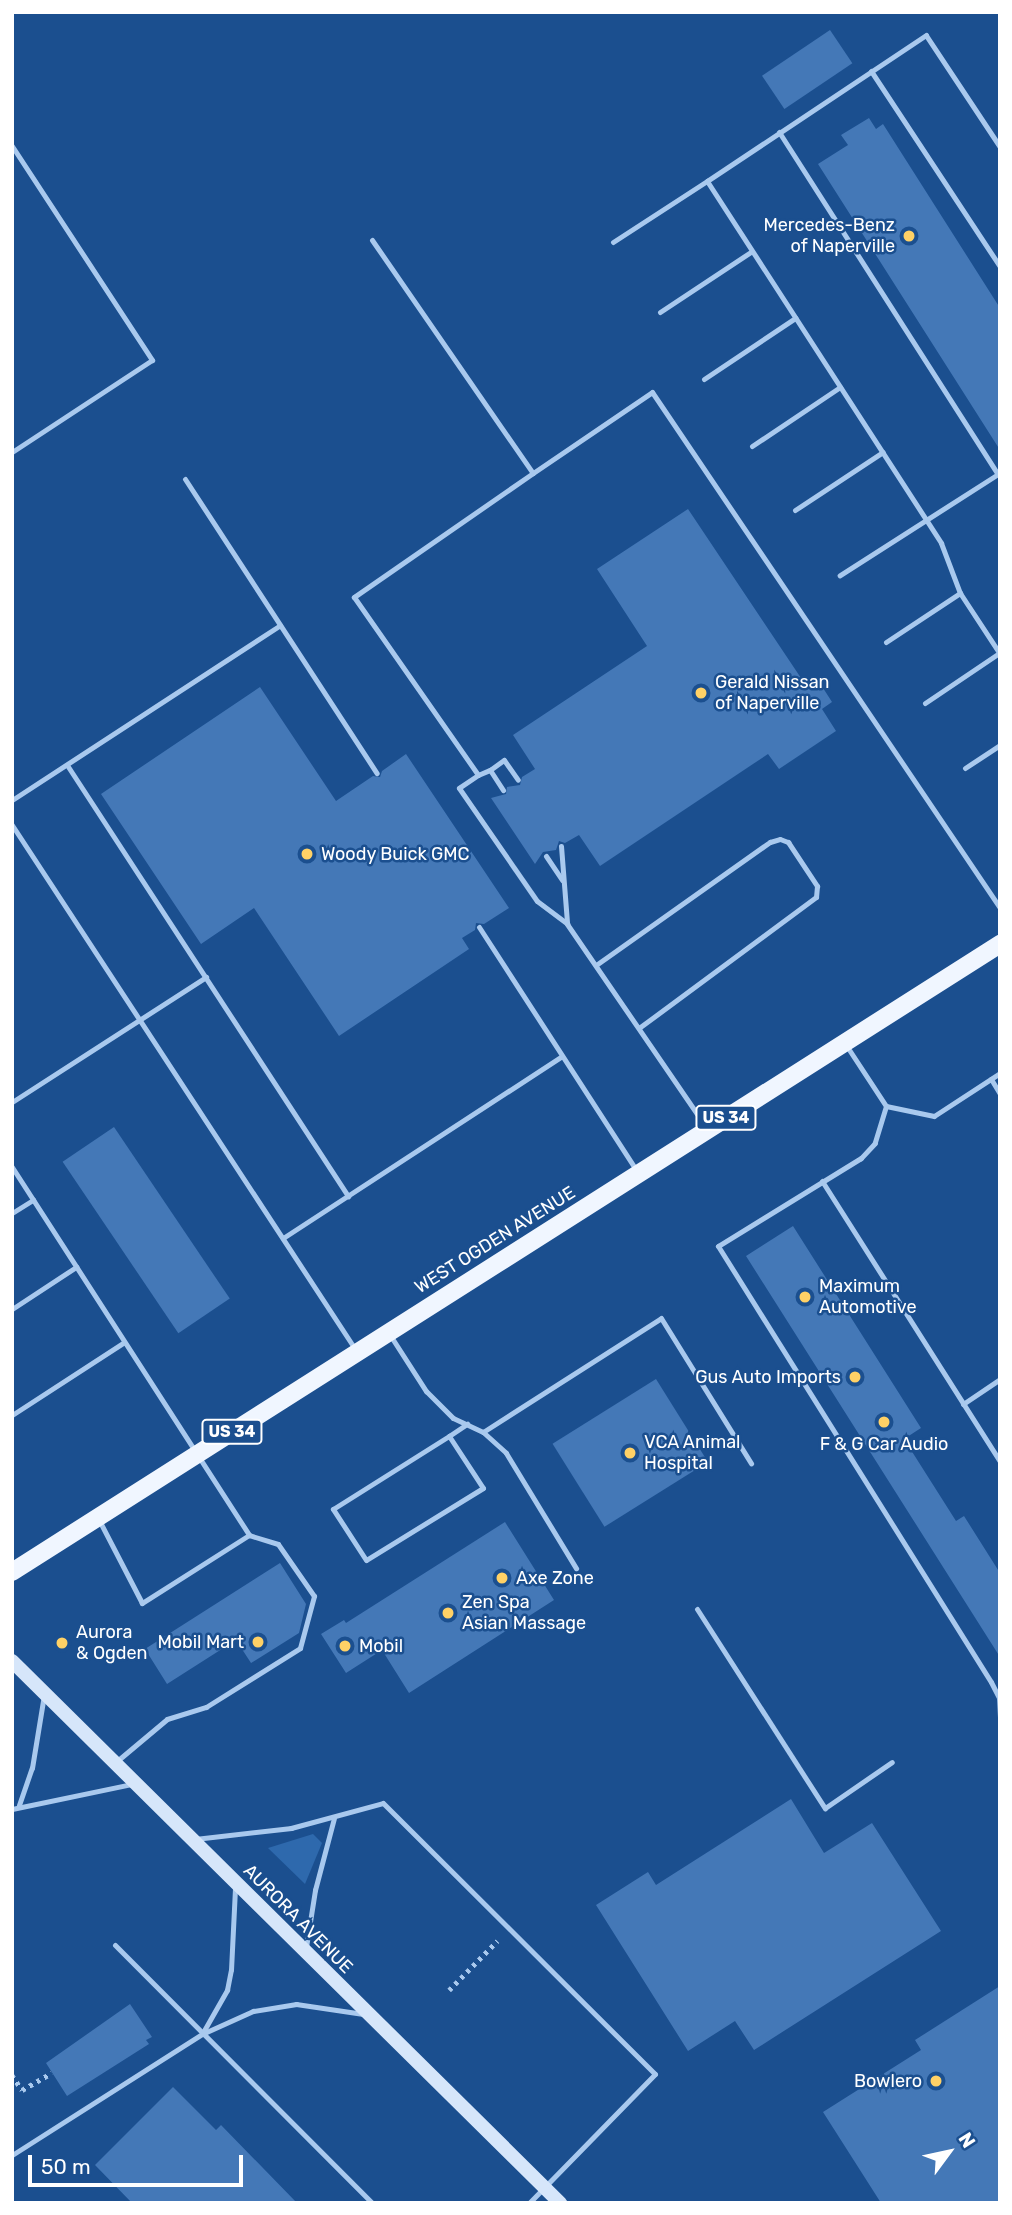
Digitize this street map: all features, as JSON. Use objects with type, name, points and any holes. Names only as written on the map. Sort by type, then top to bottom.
[{"type":"main road","name":"WEST OGDEN AVENUE","points":[[12,1572],[1000,944]]},
{"type":"main road","name":"AURORA AVENUE","points":[[12,1661],[113,1764],[560,2203]]},
{"type":"lane","points":[[613,242],[926,35],[1000,147]]},
{"type":"lane","points":[[871,71],[1000,267]]},
{"type":"lane","points":[[779,132],[998,474],[840,575]]},
{"type":"lane","points":[[12,146],[152,360],[12,452]]},
{"type":"lane","points":[[707,181],[941,543],[960,593],[1000,654],[925,703]]},
{"type":"lane","points":[[372,240],[533,473]]},
{"type":"lane","points":[[660,312],[752,251]]},
{"type":"lane","points":[[704,379],[795,318]]},
{"type":"lane","points":[[752,446],[840,387]]},
{"type":"lane","points":[[478,775],[354,597],[652,392],[1000,908]]},
{"type":"lane","points":[[795,510],[883,452]]},
{"type":"lane","points":[[185,479],[377,773]]},
{"type":"lane","points":[[886,642],[960,593]]},
{"type":"lane","points":[[12,800],[281,625]]},
{"type":"lane","points":[[965,768],[1000,745]]},
{"type":"lane","points":[[518,780],[504,760],[459,789],[537,901],[567,924],[707,1130]]},
{"type":"lane","points":[[66,765],[348,1196]]},
{"type":"lane","points":[[490,770],[503,790]]},
{"type":"lane","points":[[12,825],[357,1352]]},
{"type":"lane","points":[[596,965],[770,842],[780,839],[788,842],[817,886],[816,897],[639,1028]]},
{"type":"lane","points":[[561,846],[567,924]]},
{"type":"lane","points":[[546,856],[563,883]]},
{"type":"lane","points":[[479,928],[639,1174]]},
{"type":"lane","points":[[12,1102],[206,977]]},
{"type":"lane","points":[[844,1043],[886,1106],[934,1116],[1000,1073]]},
{"type":"lane","points":[[283,1238],[562,1056]]},
{"type":"lane","points":[[991,1079],[1000,1094]]},
{"type":"lane","points":[[886,1106],[875,1143],[822,1181],[718,1246],[991,1682],[999,1698],[1000,1717]]},
{"type":"lane","points":[[12,1167],[249,1535],[278,1544],[314,1596],[300,1648],[206,1707],[167,1720],[113,1764]]},
{"type":"lane","points":[[822,1181],[1000,1462]]},
{"type":"lane","points":[[12,1213],[33,1200]]},
{"type":"lane","points":[[12,1308],[76,1267]]},
{"type":"lane","points":[[483,1432],[661,1318],[751,1463]]},
{"type":"lane","points":[[388,1332],[426,1391],[453,1418],[483,1432],[506,1453],[576,1568]]},
{"type":"lane","points":[[12,1415],[124,1343]]},
{"type":"lane","points":[[963,1404],[1000,1379]]},
{"type":"lane","points":[[449,1436],[483,1488],[366,1560],[333,1509],[467,1424]]},
{"type":"lane","points":[[98,1518],[142,1603],[249,1535]]},
{"type":"lane","points":[[697,1609],[825,1808],[892,1762]]},
{"type":"lane","points":[[19,1805],[32,1768],[45,1693]]},
{"type":"lane","points":[[12,1809],[19,1805],[134,1784]]},
{"type":"lane","points":[[189,1839],[291,1828],[383,1803],[655,2074],[529,2203]]},
{"type":"lane","points":[[305,1953],[315,1889],[334,1818]]},
{"type":"lane","points":[[202,2034],[229,1980],[235,1884]]},
{"type":"lane","points":[[115,1945],[372,2203]]},
{"type":"lane","points":[[12,2155],[202,2034],[269,2006],[296,2004],[368,2014]]},
{"type":"path","points":[[449,1990],[509,1929]]},
{"type":"path","points":[[12,2075],[22,2090],[51,2073]]},
{"type":"shaded area","points":[[313,1834],[322,1843],[305,1884],[268,1848]]},
{"type":"building","points":[[830,30],[852,63],[784,109],[762,76]]},
{"type":"building","name":"Mercedes-Benz of Naperville","points":[[869,118],[876,129],[883,124],[1000,308],[1000,450],[818,164],[848,145],[841,135]]},
{"type":"building","name":"Gerald Nissan of Naperville","points":[[688,509],[805,684],[816,677],[832,702],[822,709],[836,731],[779,769],[768,754],[600,866],[579,835],[565,843],[559,841],[556,850],[543,852],[535,864],[491,798],[506,794],[507,787],[520,785],[522,777],[535,769],[513,735],[647,646],[597,569]]},
{"type":"building","name":"Woody Buick GMC","points":[[260,687],[336,801],[373,776],[380,777],[382,771],[406,754],[509,908],[484,924],[476,923],[475,930],[462,938],[469,949],[339,1036],[254,908],[201,944],[101,794]]},
{"type":"building","points":[[114,1127],[230,1299],[178,1333],[63,1162]]},
{"type":"building","points":[[793,1226],[921,1428],[904,1439],[956,1521],[964,1516],[1000,1573],[1000,1657],[746,1256]]},
{"type":"building","name":"VCA Animal Hospital","points":[[656,1379],[708,1462],[604,1527],[553,1444]]},
{"type":"building","points":[[505,1522],[554,1600],[409,1693],[382,1650],[346,1673],[321,1634],[344,1620],[346,1623]]},
{"type":"building","points":[[280,1563],[306,1604],[299,1633],[251,1663],[236,1640],[167,1684],[145,1649]]},
{"type":"building","points":[[791,1799],[824,1853],[872,1823],[941,1931],[754,2050],[735,2021],[688,2051],[596,1905],[648,1872],[656,1885]]},
{"type":"building","name":"Bowlero","points":[[1000,1986],[1000,2203],[881,2203],[823,2112],[921,2050],[915,2040]]},
{"type":"building","points":[[130,2004],[152,2037],[146,2040],[149,2044],[67,2096],[46,2063]]},
{"type":"building","points":[[173,2087],[216,2130],[221,2125],[297,2203],[132,2203],[95,2165]]},
{"type":"place","name":"Mercedes-Benz of Naperville","points":[[909,236]]},
{"type":"place","name":"Gerald Nissan of Naperville","points":[[701,693]]},
{"type":"place","name":"Woody Buick GMC","points":[[307,854]]},
{"type":"place","name":"Maximum Automotive","points":[[805,1297]]},
{"type":"place","name":"Gus Auto Imports","points":[[855,1377]]},
{"type":"place","name":"F & G Car Audio","points":[[884,1422]]},
{"type":"place","name":"VCA Animal Hospital","points":[[630,1453]]},
{"type":"place","name":"Axe Zone","points":[[502,1578]]},
{"type":"place","name":"Zen Spa Asian Massage","points":[[448,1613]]},
{"type":"place","name":"Mobil Mart","points":[[258,1642]]},
{"type":"place","name":"Aurora & Ogden","points":[[62,1643]]},
{"type":"place","name":"Mobil","points":[[345,1646]]},
{"type":"place","name":"Bowlero","points":[[936,2081]]}]
